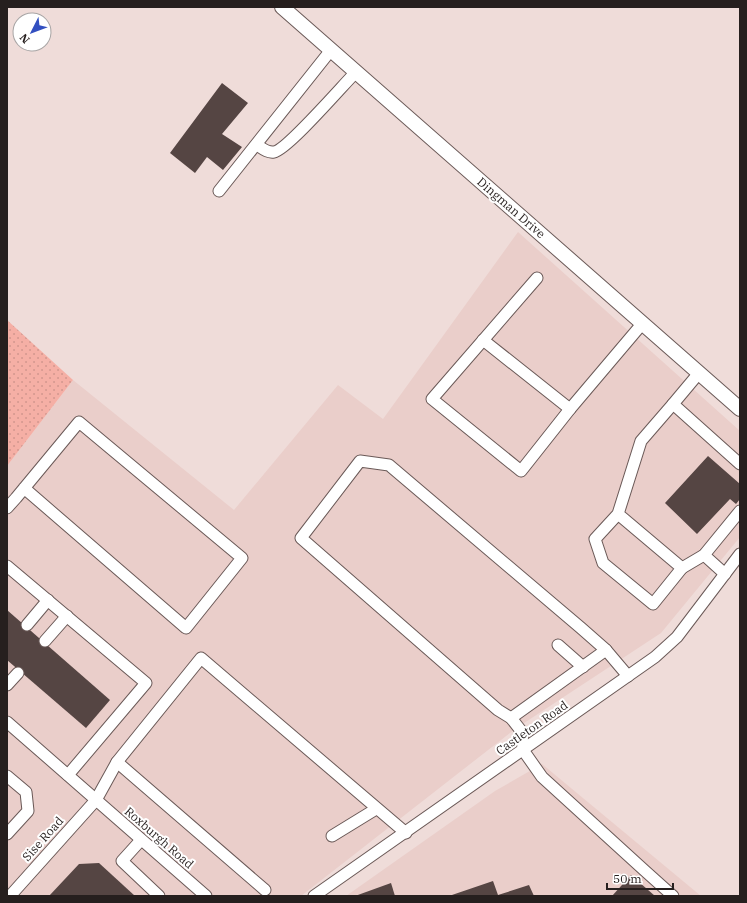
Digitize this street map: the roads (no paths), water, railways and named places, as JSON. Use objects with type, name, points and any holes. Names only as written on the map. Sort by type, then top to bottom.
[{"type":"main road","name":"Dingman Drive","points":[[282,7],[740,409]]},
{"type":"street","points":[[219,191],[331,50]]},
{"type":"street","points":[[257,145],[267,151],[273,152],[283,147],[318,114],[356,72]]},
{"type":"street","points":[[537,278],[432,398],[521,471],[570,409],[642,324]]},
{"type":"street","points":[[483,340],[570,409]]},
{"type":"street","points":[[699,373],[641,441],[618,514],[595,539],[603,563],[653,604],[682,568],[704,555],[740,511]]},
{"type":"street","points":[[673,404],[740,464]]},
{"type":"street","points":[[7,508],[79,422],[242,558],[186,628],[24,488]]},
{"type":"street","points":[[628,676],[606,650],[581,628],[389,466],[360,461],[301,538],[498,710],[511,718],[522,732],[523,750],[542,777],[674,896]]},
{"type":"street","points":[[618,514],[682,568]]},
{"type":"street","name":"Castleton Road","points":[[314,896],[406,833],[655,657],[677,637],[740,554]]},
{"type":"street","points":[[704,555],[725,574]]},
{"type":"street","points":[[7,566],[146,683],[68,776]]},
{"type":"street","points":[[27,625],[48,600]]},
{"type":"street","points":[[46,641],[67,616]]},
{"type":"street","points":[[558,645],[583,667]]},
{"type":"street","points":[[511,718],[606,650]]},
{"type":"street","name":"Sise Road","points":[[10,896],[96,800],[117,762],[201,658],[376,809]]},
{"type":"street","points":[[7,685],[18,673]]},
{"type":"street","name":"Roxburgh Road","points":[[7,722],[206,896]]},
{"type":"street","points":[[117,762],[265,890]]},
{"type":"street","points":[[7,776],[26,792],[28,811],[7,834]]},
{"type":"street","points":[[332,836],[376,809],[406,833]]},
{"type":"street","points":[[141,840],[122,861],[159,896]]}]
